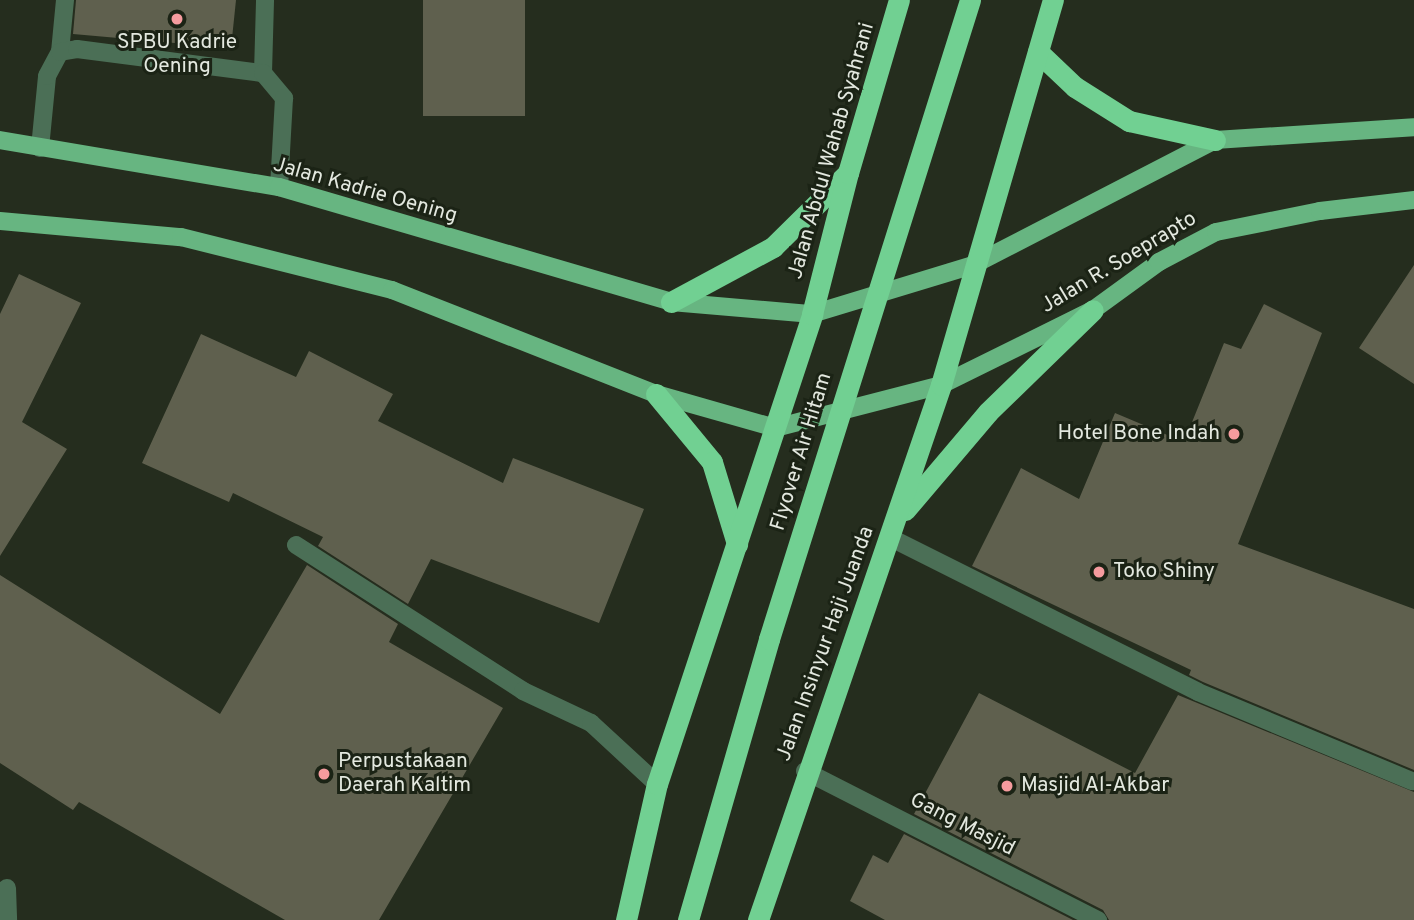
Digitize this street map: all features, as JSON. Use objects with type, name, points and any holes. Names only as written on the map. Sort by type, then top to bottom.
[{"type":"highway","name":"Jalan Abdul Wahab Syahrani","points":[[775,428],[812,314],[848,173],[899,0]]},
{"type":"highway","name":"Flyover Air Hitam","points":[[688,920],[769,639],[970,0]]},
{"type":"highway","points":[[973,265],[1053,0]]},
{"type":"highway","points":[[1038,52],[1075,87],[1129,121],[1215,140]]},
{"type":"highway","points":[[671,302],[773,247],[848,173]]},
{"type":"highway","name":"Jalan Insinyur Haji Juanda","points":[[758,920],[805,771],[894,529],[941,385],[973,265]]},
{"type":"highway","points":[[894,529],[988,412],[1093,310]]},
{"type":"highway","points":[[656,394],[712,463],[737,544]]},
{"type":"highway","points":[[625,920],[657,785],[775,428]]},
{"type":"main road","points":[[812,314],[973,265],[1215,140],[1414,127]]},
{"type":"main road","name":"Jalan Kadrie Oening","points":[[0,141],[279,187],[671,302],[812,314]]},
{"type":"main road","name":"Jalan R. Soeprapto","points":[[775,428],[941,385],[1093,310],[1158,262],[1216,232],[1320,211],[1414,200]]},
{"type":"main road","points":[[0,221],[181,237],[392,290],[656,394],[775,428]]},
{"type":"street","points":[[40,148],[47,76],[60,52],[65,0]]},
{"type":"street","points":[[265,0],[263,73],[284,98],[279,187]]},
{"type":"street","points":[[60,52],[77,50],[263,73]]},
{"type":"street","points":[[894,529],[1198,692],[1412,782]]},
{"type":"street","points":[[296,545],[523,691],[591,723],[657,785]]},
{"type":"street","name":"Gang Masjid","points":[[805,771],[1098,920]]},
{"type":"street","points":[[6,888],[8,920]]},
{"type":"building","name":"SPBU Kadrie Oening","points":[[76,0],[236,0],[231,48],[73,34]]},
{"type":"building","points":[[423,0],[525,0],[525,116],[423,116]]},
{"type":"building","points":[[1414,265],[1414,384],[1359,348]]},
{"type":"building","points":[[19,274],[81,303],[22,422],[67,449],[0,556],[0,314]]},
{"type":"building","points":[[1264,304],[1322,333],[1238,544],[1414,609],[1414,770],[1203,682],[1189,675],[1191,670],[972,566],[1021,468],[1079,499],[1115,413],[1184,442],[1224,343],[1241,349]]},
{"type":"building","points":[[201,334],[296,377],[309,351],[393,394],[378,421],[503,483],[513,458],[644,509],[599,623],[431,559],[408,604],[318,546],[323,537],[233,493],[229,502],[142,463]]},
{"type":"building","name":"Perpustakaan Daerah Kaltim","points":[[307,565],[398,624],[389,642],[503,708],[379,920],[285,920],[79,802],[73,810],[0,763],[0,575],[220,714]]},
{"type":"building","points":[[979,693],[1135,773],[1178,695],[1414,792],[1414,920],[1109,920],[1103,910],[914,814]]},
{"type":"building","points":[[904,834],[1073,920],[885,920],[850,901],[873,855],[888,863]]},
{"type":"place","name":"SPBU Kadrie Oening","points":[[177,19]]},
{"type":"place","name":"Hotel Bone Indah","points":[[1234,434]]},
{"type":"place","name":"Toko Shiny","points":[[1099,572]]},
{"type":"place","name":"Perpustakaan Daerah Kaltim","points":[[324,774]]},
{"type":"place","name":"Masjid Al-Akbar","points":[[1007,786]]}]
